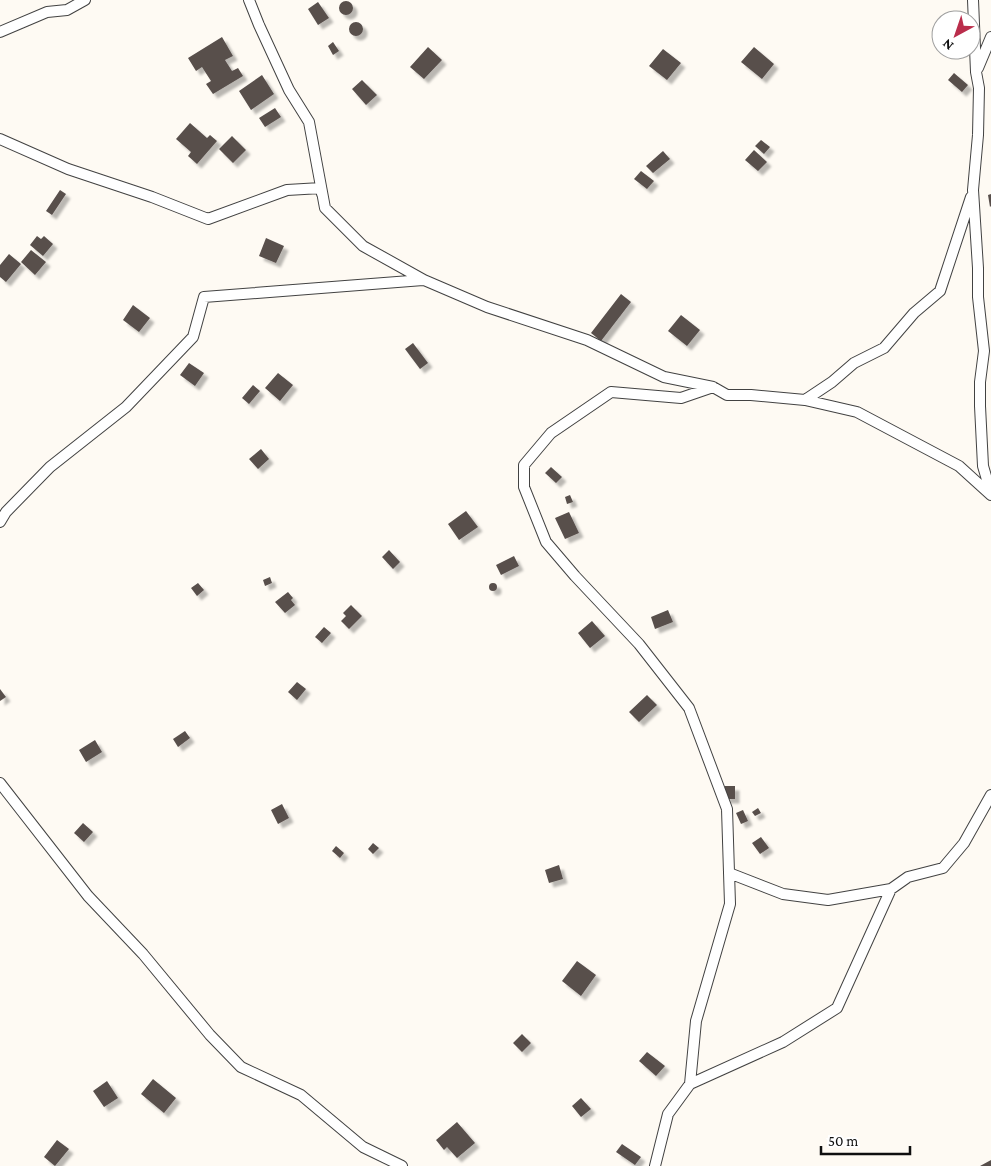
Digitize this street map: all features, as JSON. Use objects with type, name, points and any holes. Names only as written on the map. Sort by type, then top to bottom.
[{"type":"street","points":[[67,10],[75,0]]},
{"type":"street","points":[[0,32],[47,12],[67,10],[85,0]]},
{"type":"street","points":[[249,0],[289,90],[309,122],[325,208]]},
{"type":"street","points":[[973,0],[976,72],[979,88],[978,135],[973,190],[978,297],[984,351],[980,382],[983,466],[991,494]]},
{"type":"street","points":[[976,72],[991,37]]},
{"type":"street","points":[[0,139],[68,169],[208,218],[287,190],[321,188],[325,208],[363,246],[424,280],[487,307],[587,340],[664,376],[714,387],[727,396],[805,400],[858,412],[959,466],[991,494]]},
{"type":"street","points":[[805,400],[832,382],[854,363],[884,348],[914,313],[940,291],[973,190]]},
{"type":"street","points":[[0,522],[3,509],[50,467],[126,407],[193,337],[204,297],[424,280]]},
{"type":"street","points":[[690,1084],[696,1021],[730,904],[727,809],[689,708],[639,644],[546,542],[524,487],[524,465],[550,433],[611,392],[681,398],[714,387]]},
{"type":"street","points":[[0,782],[88,896],[143,954],[210,1035],[242,1067],[300,1095],[363,1147],[402,1166]]},
{"type":"street","points":[[729,873],[782,894],[828,900],[891,889],[908,877],[943,868],[964,843],[991,795]]},
{"type":"street","points":[[655,1166],[668,1114],[690,1084],[783,1042],[838,1008],[891,889]]},
{"type":"building","points":[[343,1],[349,1],[353,8],[349,15],[343,15],[339,11],[339,5]]},
{"type":"building","points":[[318,2],[329,18],[318,25],[308,9]]},
{"type":"building","points":[[356,22],[361,24],[363,29],[361,34],[356,36],[351,34],[349,29],[351,24]]},
{"type":"building","points":[[222,37],[233,56],[225,60],[232,71],[238,68],[243,76],[213,94],[206,84],[211,81],[202,67],[196,71],[188,58]]},
{"type":"building","points":[[333,42],[339,51],[333,55],[328,46]]},
{"type":"building","points":[[428,47],[442,60],[424,79],[410,67]]},
{"type":"building","points":[[754,47],[774,64],[762,79],[741,62]]},
{"type":"building","points":[[663,49],[681,63],[667,80],[649,66]]},
{"type":"building","points":[[954,73],[968,85],[962,92],[948,80]]},
{"type":"building","points":[[262,75],[274,94],[251,110],[239,91]]},
{"type":"building","points":[[362,80],[377,95],[366,105],[352,89]]},
{"type":"building","points":[[275,108],[281,117],[265,127],[259,118]]},
{"type":"building","points":[[190,123],[207,138],[210,135],[217,141],[197,164],[188,156],[191,152],[176,139]]},
{"type":"building","points":[[232,136],[246,150],[233,163],[219,149]]},
{"type":"building","points":[[761,140],[770,147],[764,154],[755,146]]},
{"type":"building","points":[[754,150],[767,162],[758,171],[745,160]]},
{"type":"building","points":[[663,151],[670,159],[653,173],[646,166]]},
{"type":"building","points":[[641,171],[654,181],[647,189],[634,179]]},
{"type":"building","points":[[60,190],[66,194],[52,215],[46,211]]},
{"type":"building","points":[[991,194],[991,206],[990,207],[988,195]]},
{"type":"building","points":[[37,236],[41,239],[44,236],[53,244],[43,256],[30,245]]},
{"type":"building","points":[[266,238],[284,246],[276,263],[259,256]]},
{"type":"building","points":[[31,250],[46,262],[35,275],[21,262]]},
{"type":"building","points":[[9,254],[21,264],[6,282],[0,277],[0,265]]},
{"type":"building","points":[[621,294],[631,302],[601,341],[591,333]]},
{"type":"building","points":[[133,305],[150,318],[139,332],[123,320]]},
{"type":"building","points":[[681,315],[700,330],[687,346],[668,331]]},
{"type":"building","points":[[413,343],[428,363],[420,369],[405,349]]},
{"type":"building","points":[[189,363],[204,373],[195,386],[180,375]]},
{"type":"building","points":[[278,373],[293,385],[280,401],[265,388]]},
{"type":"building","points":[[253,385],[260,391],[249,404],[242,398]]},
{"type":"building","points":[[261,449],[269,459],[258,469],[249,459]]},
{"type":"building","points":[[551,467],[562,477],[556,483],[545,473]]},
{"type":"building","points":[[570,495],[573,502],[567,504],[565,497]]},
{"type":"building","points":[[466,511],[478,527],[459,540],[448,524]]},
{"type":"building","points":[[569,512],[579,533],[565,539],[555,518]]},
{"type":"building","points":[[389,550],[400,562],[393,569],[382,557]]},
{"type":"building","points":[[514,556],[519,566],[501,575],[496,565]]},
{"type":"building","points":[[270,577],[272,583],[265,586],[263,580]]},
{"type":"building","points":[[198,583],[204,590],[197,596],[191,588]]},
{"type":"building","points":[[493,583],[497,587],[493,591],[489,587]]},
{"type":"building","points":[[288,592],[293,598],[291,600],[295,605],[285,613],[275,602]]},
{"type":"building","points":[[351,605],[362,616],[349,629],[341,621],[346,616],[343,613]]},
{"type":"building","points":[[668,610],[673,622],[655,629],[651,617]]},
{"type":"building","points":[[592,621],[605,636],[590,648],[578,633]]},
{"type":"building","points":[[324,627],[331,633],[322,643],[315,637]]},
{"type":"building","points":[[297,682],[306,689],[297,700],[288,692]]},
{"type":"building","points":[[0,689],[6,697],[0,701]]},
{"type":"building","points":[[647,695],[657,705],[639,722],[629,712]]},
{"type":"building","points":[[185,731],[190,738],[178,747],[173,739]]},
{"type":"building","points":[[95,740],[102,752],[86,762],[79,750]]},
{"type":"building","points":[[725,786],[735,786],[735,799],[725,799]]},
{"type":"building","points":[[282,804],[289,818],[278,824],[271,810]]},
{"type":"building","points":[[758,808],[761,813],[755,816],[752,812]]},
{"type":"building","points":[[743,810],[748,821],[741,824],[736,813]]},
{"type":"building","points":[[83,823],[93,832],[84,842],[74,833]]},
{"type":"building","points":[[761,837],[769,848],[760,854],[752,843]]},
{"type":"building","points":[[373,843],[379,848],[373,854],[368,849]]},
{"type":"building","points":[[336,846],[344,853],[340,858],[332,851]]},
{"type":"building","points":[[559,865],[563,879],[549,883],[545,870]]},
{"type":"building","points":[[577,961],[596,975],[581,996],[562,981]]},
{"type":"building","points":[[522,1034],[531,1043],[522,1052],[513,1043]]},
{"type":"building","points":[[647,1052],[665,1066],[656,1076],[639,1061]]},
{"type":"building","points":[[153,1079],[176,1098],[164,1113],[141,1094]]},
{"type":"building","points":[[107,1081],[118,1098],[104,1107],[93,1091]]},
{"type":"building","points":[[581,1098],[591,1109],[581,1117],[572,1106]]},
{"type":"building","points":[[457,1122],[475,1143],[457,1158],[447,1147],[444,1150],[436,1140]]},
{"type":"building","points":[[57,1140],[69,1149],[55,1166],[44,1157]]},
{"type":"building","points":[[622,1144],[641,1157],[635,1165],[616,1152]]},
{"type":"building","points":[[991,1160],[991,1166],[980,1166]]}]
